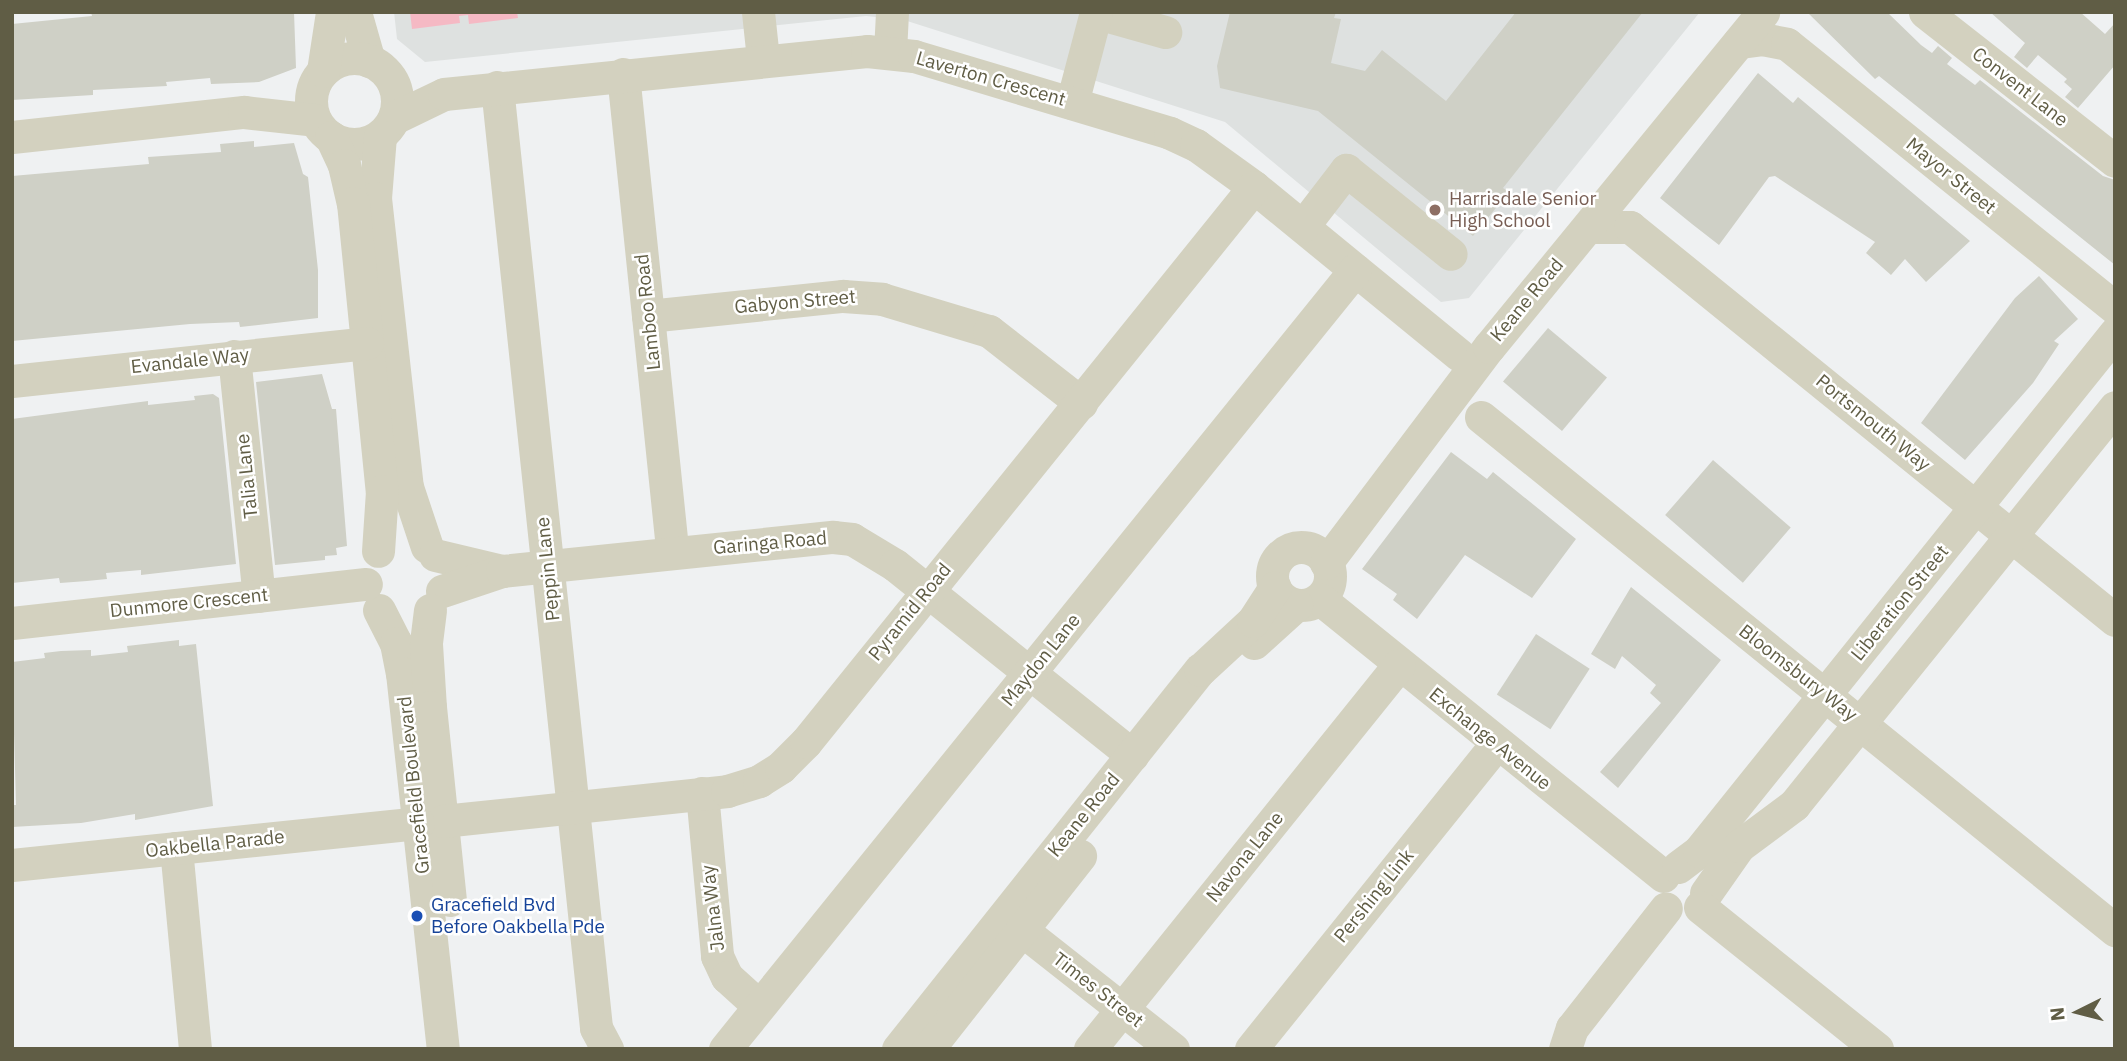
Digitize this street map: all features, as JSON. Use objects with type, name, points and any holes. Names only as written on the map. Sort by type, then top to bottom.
[{"type":"street","points":[[332,12],[320,105],[349,184],[382,491],[378,551]]},
{"type":"street","points":[[355,12],[380,69],[396,91],[375,198],[407,487],[431,551],[442,566],[437,600],[401,620],[372,597],[370,561],[378,551],[402,540],[431,551]]},
{"type":"street","points":[[758,12],[763,60]]},
{"type":"street","points":[[890,52],[892,12]]},
{"type":"street","name":"Keane Road","points":[[1319,556],[1467,360],[1738,27],[1763,12]]},
{"type":"street","name":"Convent Lane","points":[[1925,12],[2115,161]]},
{"type":"street","points":[[1072,103],[1097,13],[1165,32]]},
{"type":"street","name":"Keane Road","points":[[1319,556],[1437,414],[1467,360],[1589,227],[1738,27]]},
{"type":"street","name":"Mayor Street","points":[[1738,27],[1762,39],[1784,28],[2115,308]]},
{"type":"street","name":"Laverton Crescent","points":[[387,127],[444,94],[763,60],[890,52],[1072,103],[1184,138],[1254,187],[1467,360]]},
{"type":"street","points":[[320,105],[347,58],[380,69]]},
{"type":"street","name":"Laverton Crescent","points":[[380,69],[444,94]]},
{"type":"street","name":"Lamboo Road","points":[[623,74],[672,551]]},
{"type":"street","name":"Peppin Lane","points":[[497,88],[596,1028],[607,1049]]},
{"type":"street","points":[[12,137],[320,105]]},
{"type":"street","points":[[320,105],[349,145],[387,127]]},
{"type":"street","points":[[1303,226],[1346,170],[1451,254]]},
{"type":"street","points":[[1589,227],[1630,227],[1622,198],[1623,184]]},
{"type":"street","name":"Pyramid Road","points":[[430,822],[702,793],[759,781],[781,768],[1081,403],[1254,187]]},
{"type":"street","name":"Portsmouth Way","points":[[1630,227],[2115,620]]},
{"type":"street","name":"Maydon Lane","points":[[725,1049],[1354,270]]},
{"type":"street","name":"Gabyon Street","points":[[648,316],[843,296],[882,299],[989,331],[1081,403]]},
{"type":"street","name":"Liberation Street","points":[[1565,1049],[1572,1028],[1669,883],[1699,851],[2115,332]]},
{"type":"street","name":"Evandale Way","points":[[12,381],[367,343]]},
{"type":"street","name":"Talia Lane","points":[[234,356],[259,596]]},
{"type":"street","points":[[1437,414],[1481,417],[1467,360]]},
{"type":"street","points":[[1669,883],[1683,914],[1703,900],[1739,846],[1794,804],[2115,407]]},
{"type":"street","name":"Bloomsbury Way","points":[[1481,417],[2115,930]]},
{"type":"street","name":"Garinga Road","points":[[437,600],[502,571],[672,551],[833,537],[852,539],[927,591],[1132,755]]},
{"type":"street","name":"Keane Road","points":[[1297,597],[1273,569],[1278,559],[1293,549],[1319,556]]},
{"type":"street","name":"Garinga Road","points":[[431,551],[502,571]]},
{"type":"street","name":"Keane Road","points":[[898,1049],[1200,670],[1253,621],[1329,583],[1319,556]]},
{"type":"street","name":"Dunmore Crescent","points":[[12,623],[259,596],[372,597]]},
{"type":"street","name":"Gracefield Boulevard","points":[[372,597],[396,643],[418,708],[430,822],[443,1049]]},
{"type":"street","name":"Keane Road","points":[[928,1049],[1230,667],[1297,597]]},
{"type":"street","name":"Exchange Avenue","points":[[1297,597],[1399,665],[1669,883],[1697,871],[1703,900]]},
{"type":"street","name":"Gracefield Boulevard","points":[[418,708],[426,644],[437,600]]},
{"type":"street","name":"Navona Lane","points":[[1090,1049],[1399,665]]},
{"type":"street","name":"Pershing Link","points":[[1251,1049],[1496,744]]},
{"type":"street","name":"Jalna Way","points":[[702,793],[717,956],[727,977],[759,1006]]},
{"type":"street","name":"Gracefield Boulevard","points":[[430,822],[465,1049]]},
{"type":"street","name":"Oakbella Parade","points":[[12,865],[430,822]]},
{"type":"street","points":[[176,848],[195,1049]]},
{"type":"street","points":[[1703,900],[1865,1045]]},
{"type":"street","name":"Times Street","points":[[1023,931],[1173,1049]]},
{"type":"shaded area","name":"Harrisdale Senior High School","points":[[394,12],[1700,12],[1469,298],[1441,302],[1225,122],[904,20],[866,16],[425,62],[397,39]]},
{"type":"shaded area","points":[[410,12],[517,12],[518,18],[469,24],[468,15],[459,16],[460,23],[412,29]]},
{"type":"building","points":[[91,12],[294,12],[296,68],[259,82],[211,84],[210,78],[166,82],[167,86],[93,90],[93,95],[12,100],[12,24],[92,16]]},
{"type":"building","points":[[1230,12],[1336,12],[1334,18],[1341,19],[1331,63],[1365,71],[1382,50],[1446,101],[1516,12],[1643,12],[1503,188],[1509,192],[1473,236],[1318,111],[1220,88],[1217,66]]},
{"type":"building","points":[[1807,12],[1887,12],[1932,53],[1938,46],[1952,58],[1947,64],[1975,85],[1980,80],[2103,176],[2115,180],[2115,265],[1879,76],[1875,79]]},
{"type":"building","points":[[1990,12],[2080,12],[2105,34],[2115,23],[2115,65],[2078,108],[2065,97],[2072,89],[2064,82],[2067,79],[2038,55],[2027,68],[2014,57],[2025,43]]},
{"type":"building","points":[[1758,73],[1793,103],[1798,97],[1970,241],[1926,282],[1905,259],[1891,275],[1866,253],[1875,242],[1775,176],[1769,177],[1719,245],[1692,224],[1660,198]]},
{"type":"building","points":[[254,141],[254,147],[294,143],[303,174],[308,177],[318,270],[318,318],[240,327],[239,322],[190,324],[12,341],[12,176],[149,164],[148,157],[221,152],[220,144]]},
{"type":"building","points":[[2039,276],[2078,319],[2054,341],[2059,344],[2033,383],[1965,460],[1921,423],[2015,298]]},
{"type":"building","points":[[1548,328],[1607,377],[1562,431],[1503,382]]},
{"type":"building","points":[[322,374],[332,409],[336,409],[347,546],[336,548],[337,555],[325,556],[325,560],[275,565],[256,382]]},
{"type":"building","points":[[213,394],[219,398],[236,564],[141,575],[141,570],[106,573],[107,579],[87,581],[60,583],[59,578],[12,583],[12,419],[148,401],[148,405],[195,400],[194,396]]},
{"type":"building","points":[[1451,452],[1487,479],[1493,472],[1576,539],[1532,598],[1465,555],[1417,619],[1393,600],[1397,594],[1362,569]]},
{"type":"building","points":[[1713,460],[1791,528],[1743,583],[1665,515]]},
{"type":"building","points":[[1631,587],[1721,660],[1618,788],[1600,772],[1661,703],[1650,693],[1656,685],[1622,656],[1615,669],[1591,654]]},
{"type":"building","points":[[1536,634],[1590,669],[1550,729],[1497,694]]},
{"type":"building","points":[[179,640],[179,646],[196,644],[213,806],[135,820],[135,814],[81,823],[12,827],[12,805],[16,805],[12,662],[45,658],[44,653],[61,651],[91,650],[91,656],[128,652],[127,646]]},
{"type":"place","name":"Harrisdale Senior High School","points":[[1435,210]]},
{"type":"place","name":"Gracefield Bvd Before Oakbella Pde","points":[[417,916]]}]
